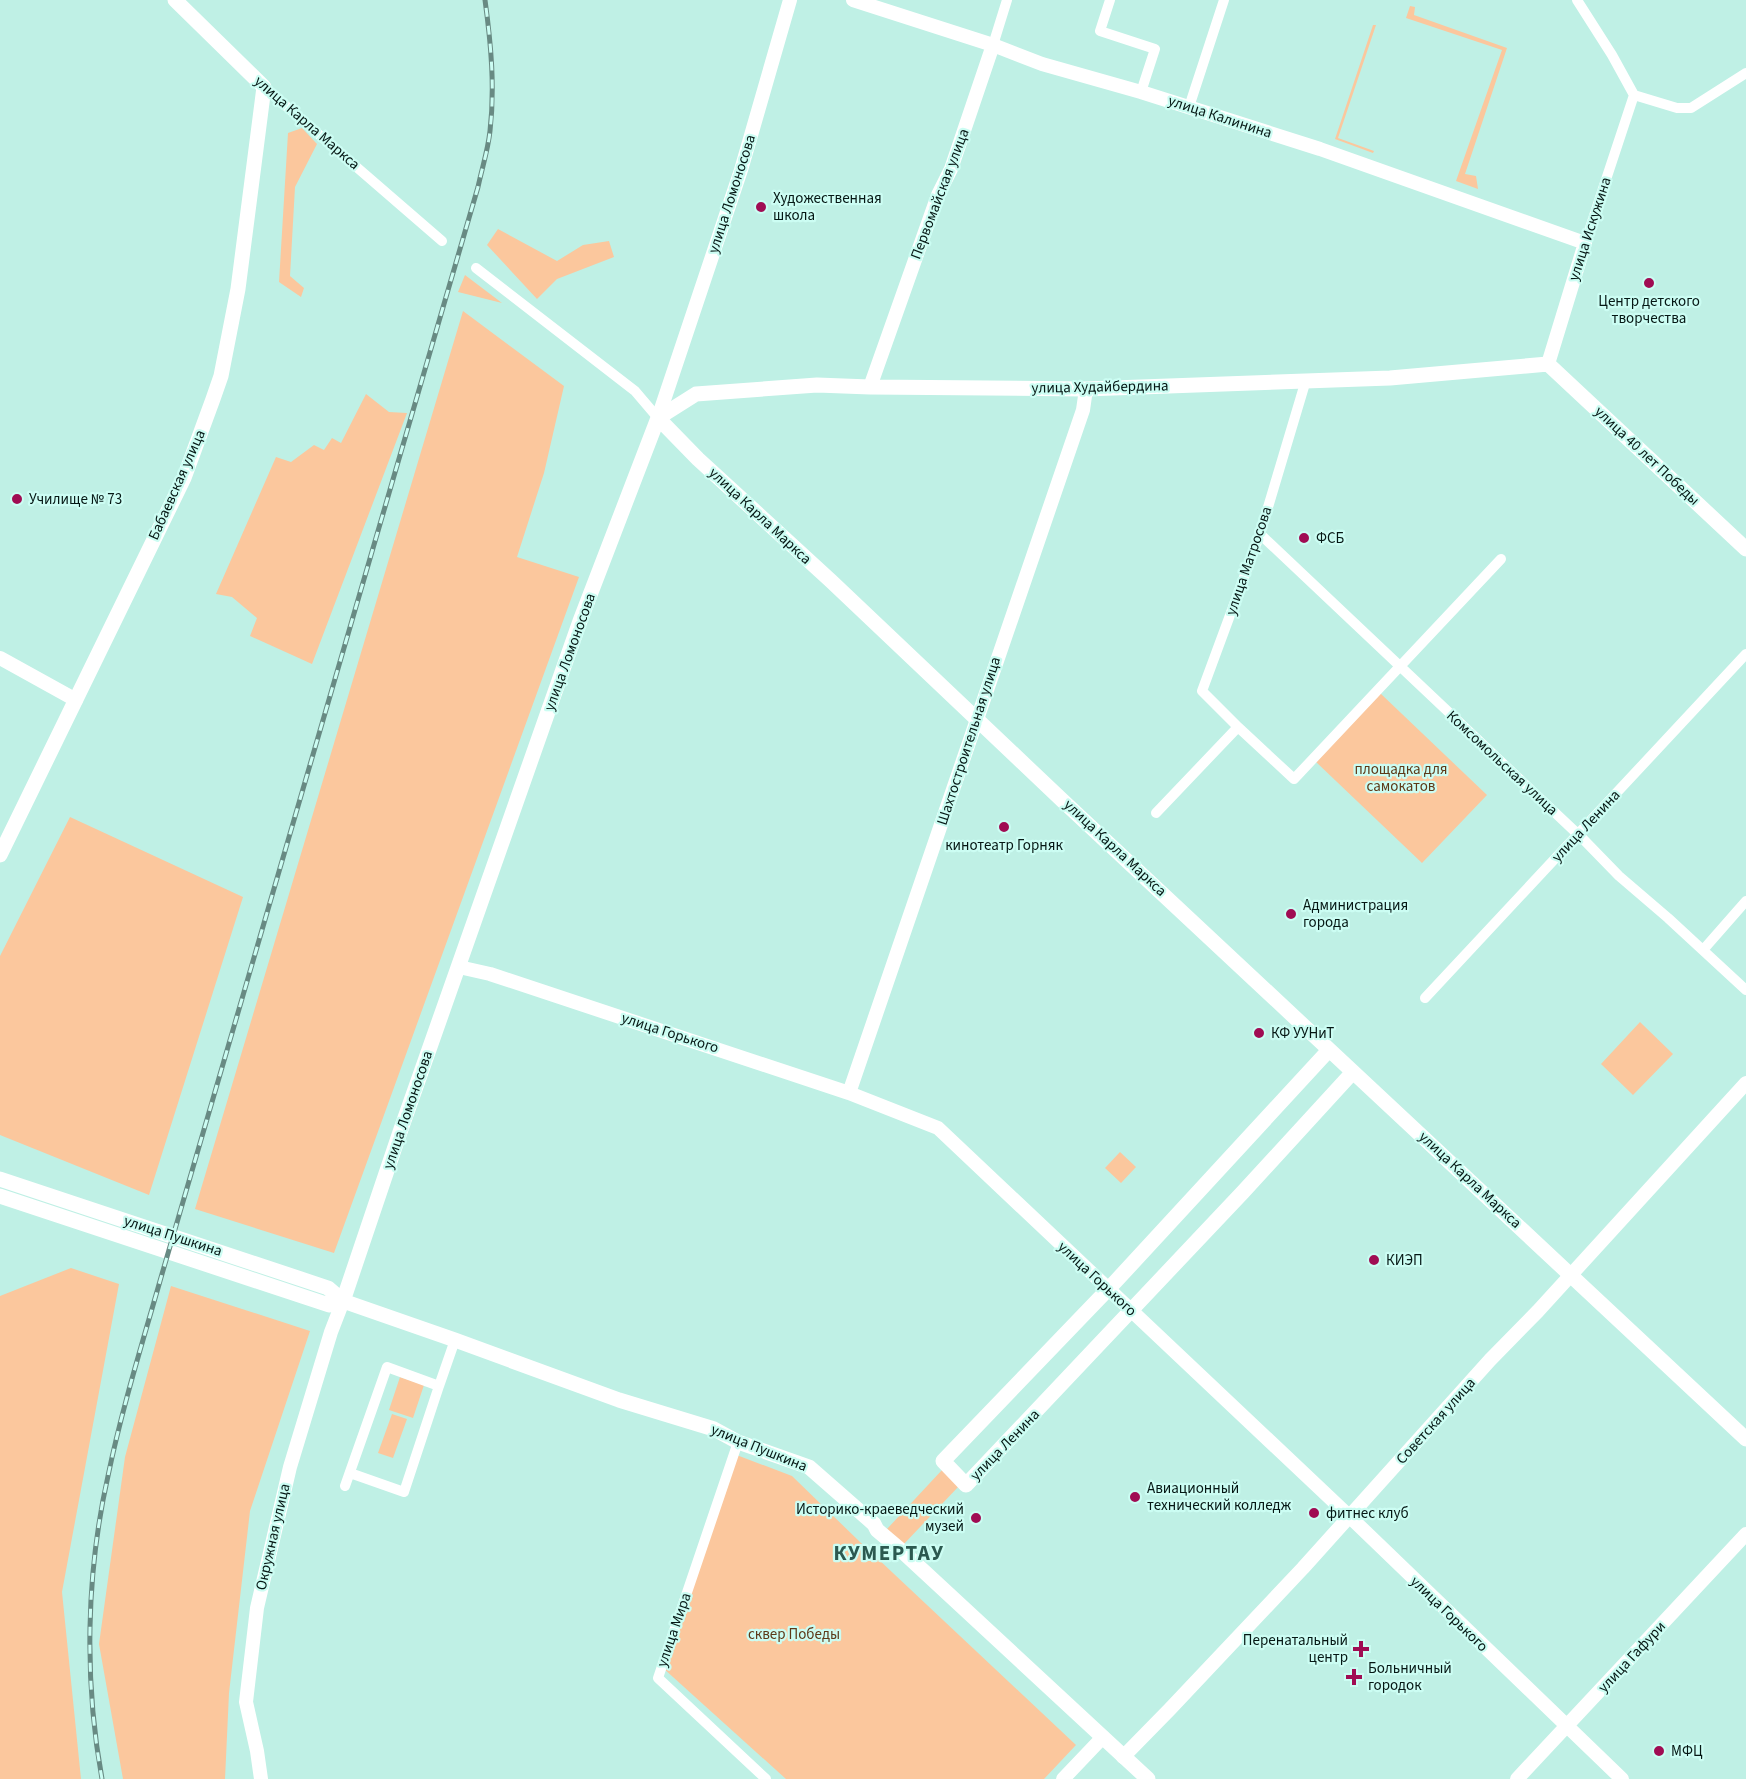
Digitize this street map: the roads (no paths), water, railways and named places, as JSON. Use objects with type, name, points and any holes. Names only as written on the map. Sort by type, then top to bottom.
[{"type":"main road","name":"улица Карла Маркса","points":[[175,0],[264,87]]},
{"type":"main road","name":"Бабаевская улица","points":[[0,855],[184,478],[221,376],[238,289],[264,87]]},
{"type":"main road","name":"улица Худайбердина","points":[[658,418],[696,394],[817,385],[1086,389],[1390,378],[1548,364]]},
{"type":"main road","name":"улица 40 лет Победы","points":[[1548,364],[1746,549]]},
{"type":"main road","name":"улица Карла Маркса","points":[[658,418],[698,459],[1746,1439]]},
{"type":"main road","name":"улица Ломоносова","points":[[343,1301],[580,621],[658,418]]},
{"type":"main road","name":"улица Ленина","points":[[1329,1050],[1108,1290],[943,1461],[966,1485],[1353,1072]]},
{"type":"main road","name":"улица Пушкина","points":[[0,1179],[328,1288],[343,1301],[619,1400],[714,1429],[738,1442],[809,1467],[874,1524],[877,1530],[1148,1779]]},
{"type":"main road","name":"улица Пушкина","points":[[0,1196],[328,1305],[343,1301]]},
{"type":"street","name":"улица Ломоносова","points":[[658,418],[741,170],[790,0]]},
{"type":"street","name":"улица Калинина","points":[[853,0],[892,6],[1042,64],[1141,92],[1330,153],[1585,243]]},
{"type":"street","name":"Первомайская улица","points":[[870,387],[938,195],[951,169],[1007,0]]},
{"type":"street","points":[[1110,0],[1100,31],[1155,49],[1141,92]]},
{"type":"street","points":[[1189,107],[1224,0]]},
{"type":"street","points":[[1577,0],[1634,95],[1677,108],[1691,108],[1746,73]]},
{"type":"street","name":"улица Карла Маркса","points":[[264,87],[442,241]]},
{"type":"street","name":"улица Искужина","points":[[1548,364],[1634,95]]},
{"type":"street","name":"улица Карла Маркса","points":[[476,268],[635,392],[658,418]]},
{"type":"street","name":"улица Матросова","points":[[1306,380],[1260,534],[1202,692],[1294,779],[1400,667]]},
{"type":"street","name":"Шахтостроительная улица","points":[[849,1093],[1083,410],[1086,389]]},
{"type":"street","name":"Комсомольская улица","points":[[1260,534],[1578,834],[1619,876],[1746,990]]},
{"type":"street","points":[[1400,667],[1501,559]]},
{"type":"street","name":"улица Ленина","points":[[1425,998],[1746,654]]},
{"type":"street","points":[[0,658],[76,700]]},
{"type":"street","points":[[1156,813],[1238,727]]},
{"type":"street","points":[[1703,950],[1746,901]]},
{"type":"street","name":"улица Горького","points":[[459,967],[501,978],[849,1093],[938,1128],[1349,1516],[1622,1779]]},
{"type":"street","name":"Советская улица","points":[[1123,1756],[1303,1568],[1490,1360],[1572,1274],[1746,1083]]},
{"type":"street","name":"Окружная улица","points":[[261,1779],[246,1702],[257,1608],[290,1467],[331,1332],[343,1301]]},
{"type":"street","points":[[350,1473],[404,1492],[455,1340]]},
{"type":"street","points":[[345,1486],[387,1367],[439,1386]]},
{"type":"street","name":"улица Мира","points":[[738,1442],[658,1678],[766,1779]]},
{"type":"street","name":"улица Гафури","points":[[1518,1779],[1746,1534]]},
{"type":"street","points":[[1063,1779],[1103,1737]]},
{"type":"railway","points":[[102,1779],[92,1704],[90,1627],[95,1551],[108,1476],[140,1349],[478,187],[489,138],[492,98],[491,49],[485,0]]},
{"type":"place","name":"Художественная школа","points":[[761,207]]},
{"type":"place","name":"Центр детского творчества","points":[[1649,283]]},
{"type":"place","name":"Училище № 73","points":[[17,499]]},
{"type":"place","name":"ФСБ","points":[[1304,538]]},
{"type":"place","name":"кинотеатр Горняк","points":[[1004,827]]},
{"type":"place","name":"Администрация города","points":[[1291,914]]},
{"type":"place","name":"КФ УУНиТ","points":[[1259,1033]]},
{"type":"place","name":"КИЭП","points":[[1374,1260]]},
{"type":"place","name":"Авиационный технический колледж","points":[[1135,1497]]},
{"type":"place","name":"фитнес клуб","points":[[1314,1513]]},
{"type":"place","name":"Историко-краеведческий музей","points":[[976,1518]]},
{"type":"place","name":"Перенатальный центр","points":[[1361,1649]]},
{"type":"place","name":"Больничный городок","points":[[1354,1677]]},
{"type":"place","name":"МФЦ","points":[[1659,1751]]},
{"type":"district","name":"КУМЕРТАУ","points":[[889,1553]]},
{"type":"park label","name":"площадка для самокатов","points":[[1401,778]]},
{"type":"park label","name":"сквер Победы","points":[[794,1634]]}]
